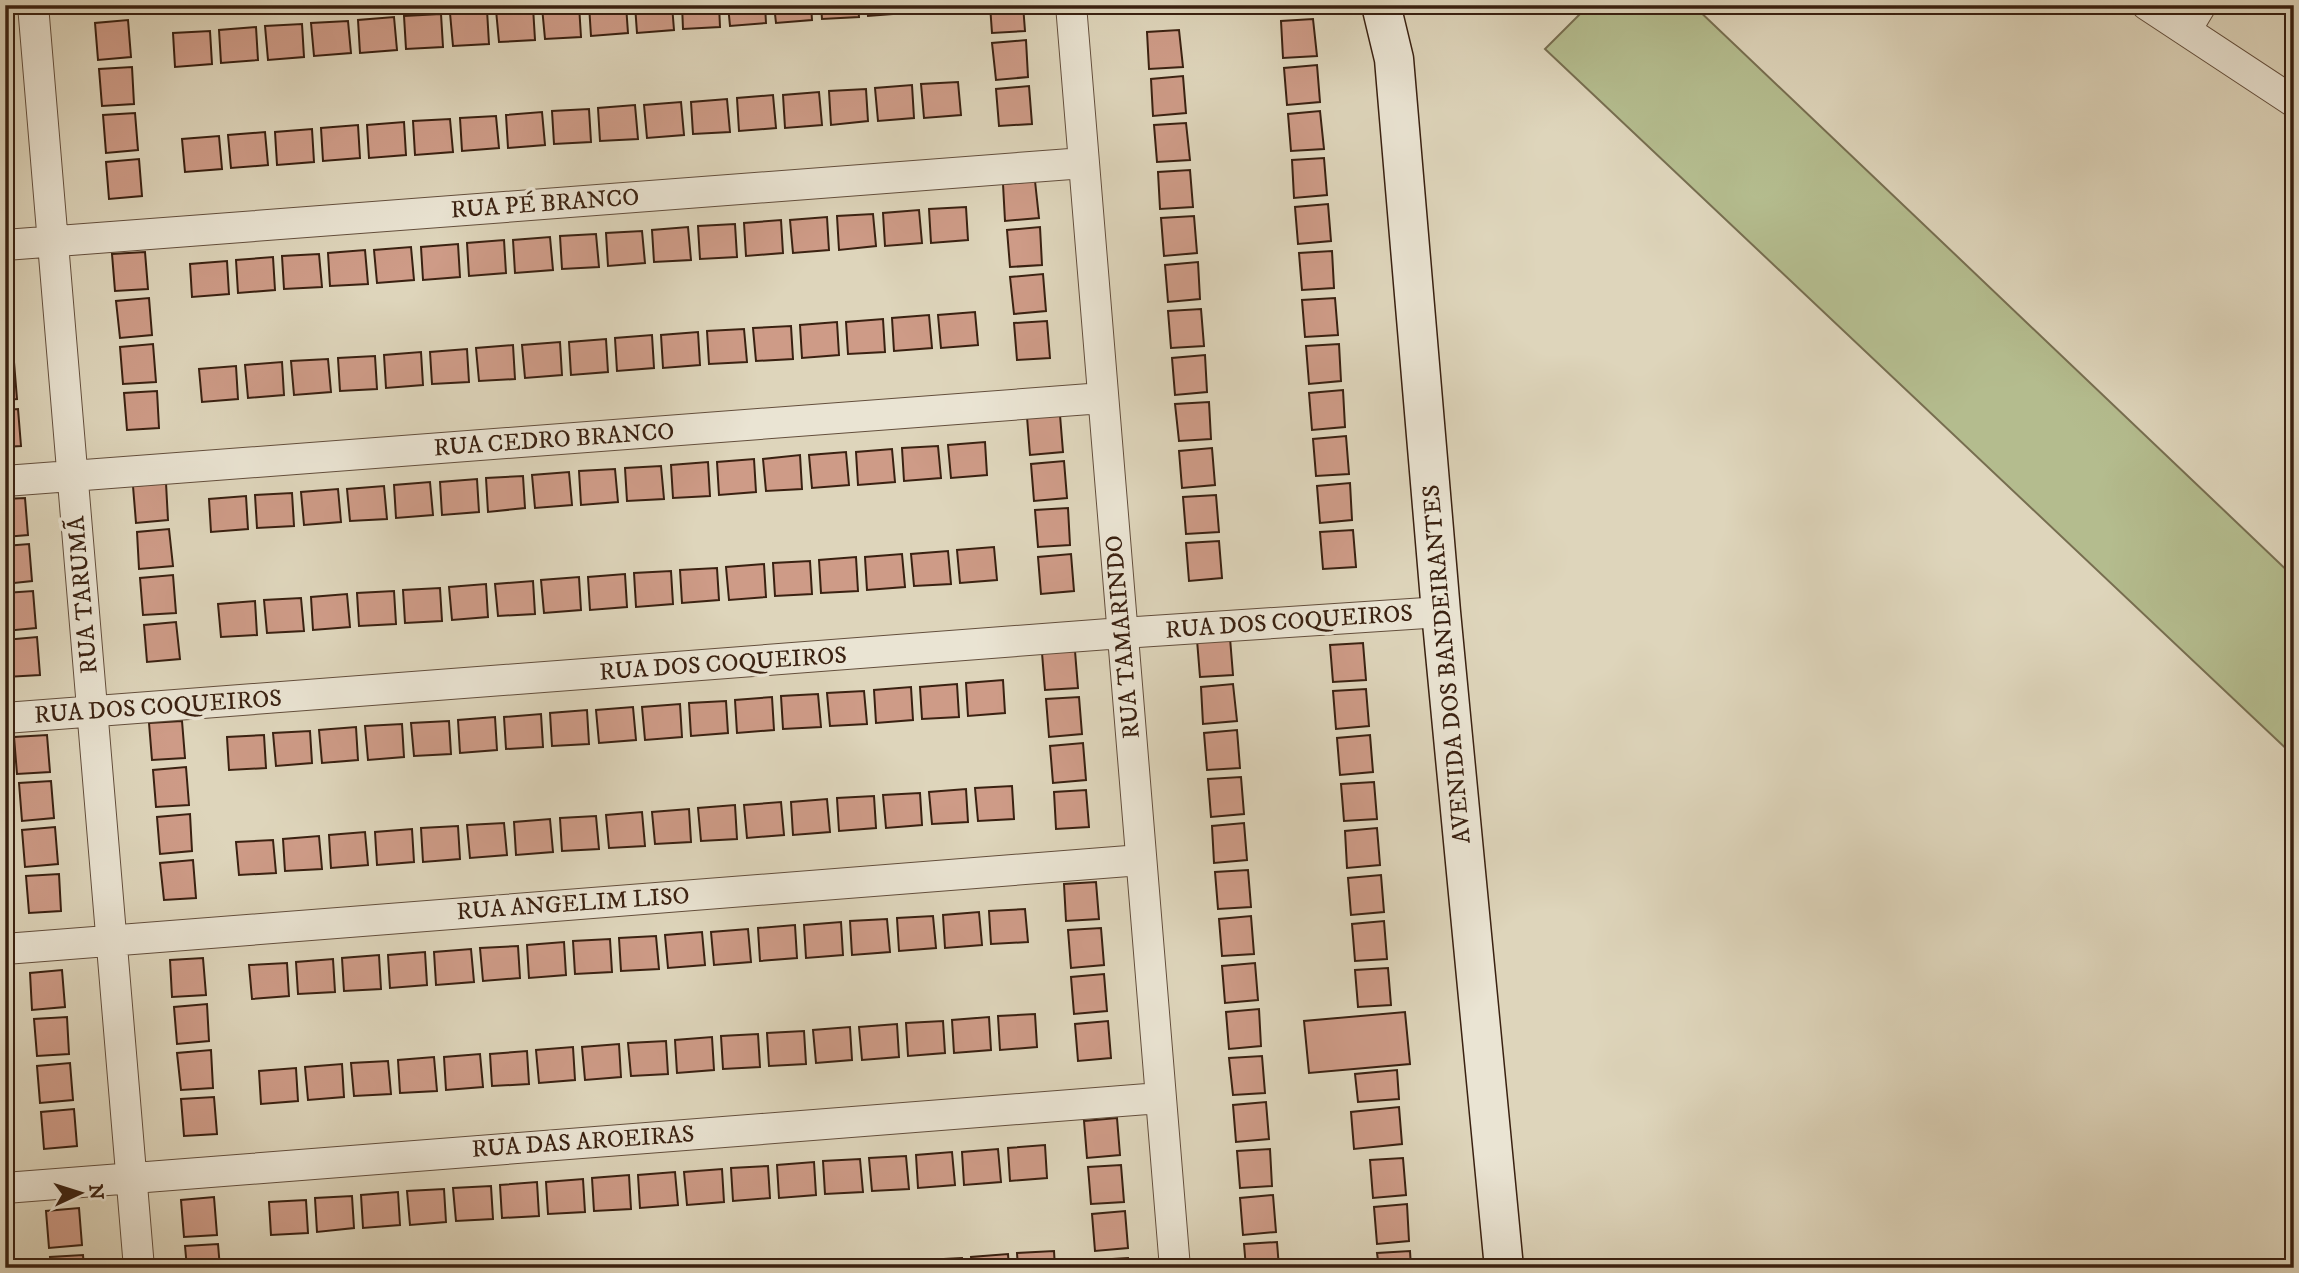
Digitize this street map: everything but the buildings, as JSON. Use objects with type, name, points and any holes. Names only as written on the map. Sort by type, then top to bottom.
[{"type":"street","name":"RUA TARUMÃ","points":[[33,5],[139,1268]]},
{"type":"street","name":"RUA TAMARINDO","points":[[1071,5],[1175,1268]]},
{"type":"street","name":"AVENIDA DOS BANDEIRANTES","points":[[1381,5],[1394,60],[1441,612],[1504,1268]]},
{"type":"street","name":"AVENIDA DOS BANDEIRANTES","points":[[1394,60],[1409,5]]},
{"type":"street","points":[[2147,5],[2193,18],[2294,102]]},
{"type":"street","name":"RUA PÉ BRANCO","points":[[5,245],[1084,163]]},
{"type":"street","name":"RUA CEDRO BRANCO","points":[[5,481],[1103,398]]},
{"type":"street","name":"RUA DOS COQUEIROS","points":[[5,718],[1122,633],[1441,612]]},
{"type":"street","name":"RUA ANGELIM LISO","points":[[5,949],[1141,860]]},
{"type":"street","name":"RUA DAS AROEIRAS","points":[[5,1188],[1160,1098]]},
{"type":"green space","points":[[1589,5],[1693,5],[2294,577],[2294,756],[1545,49]]}]
